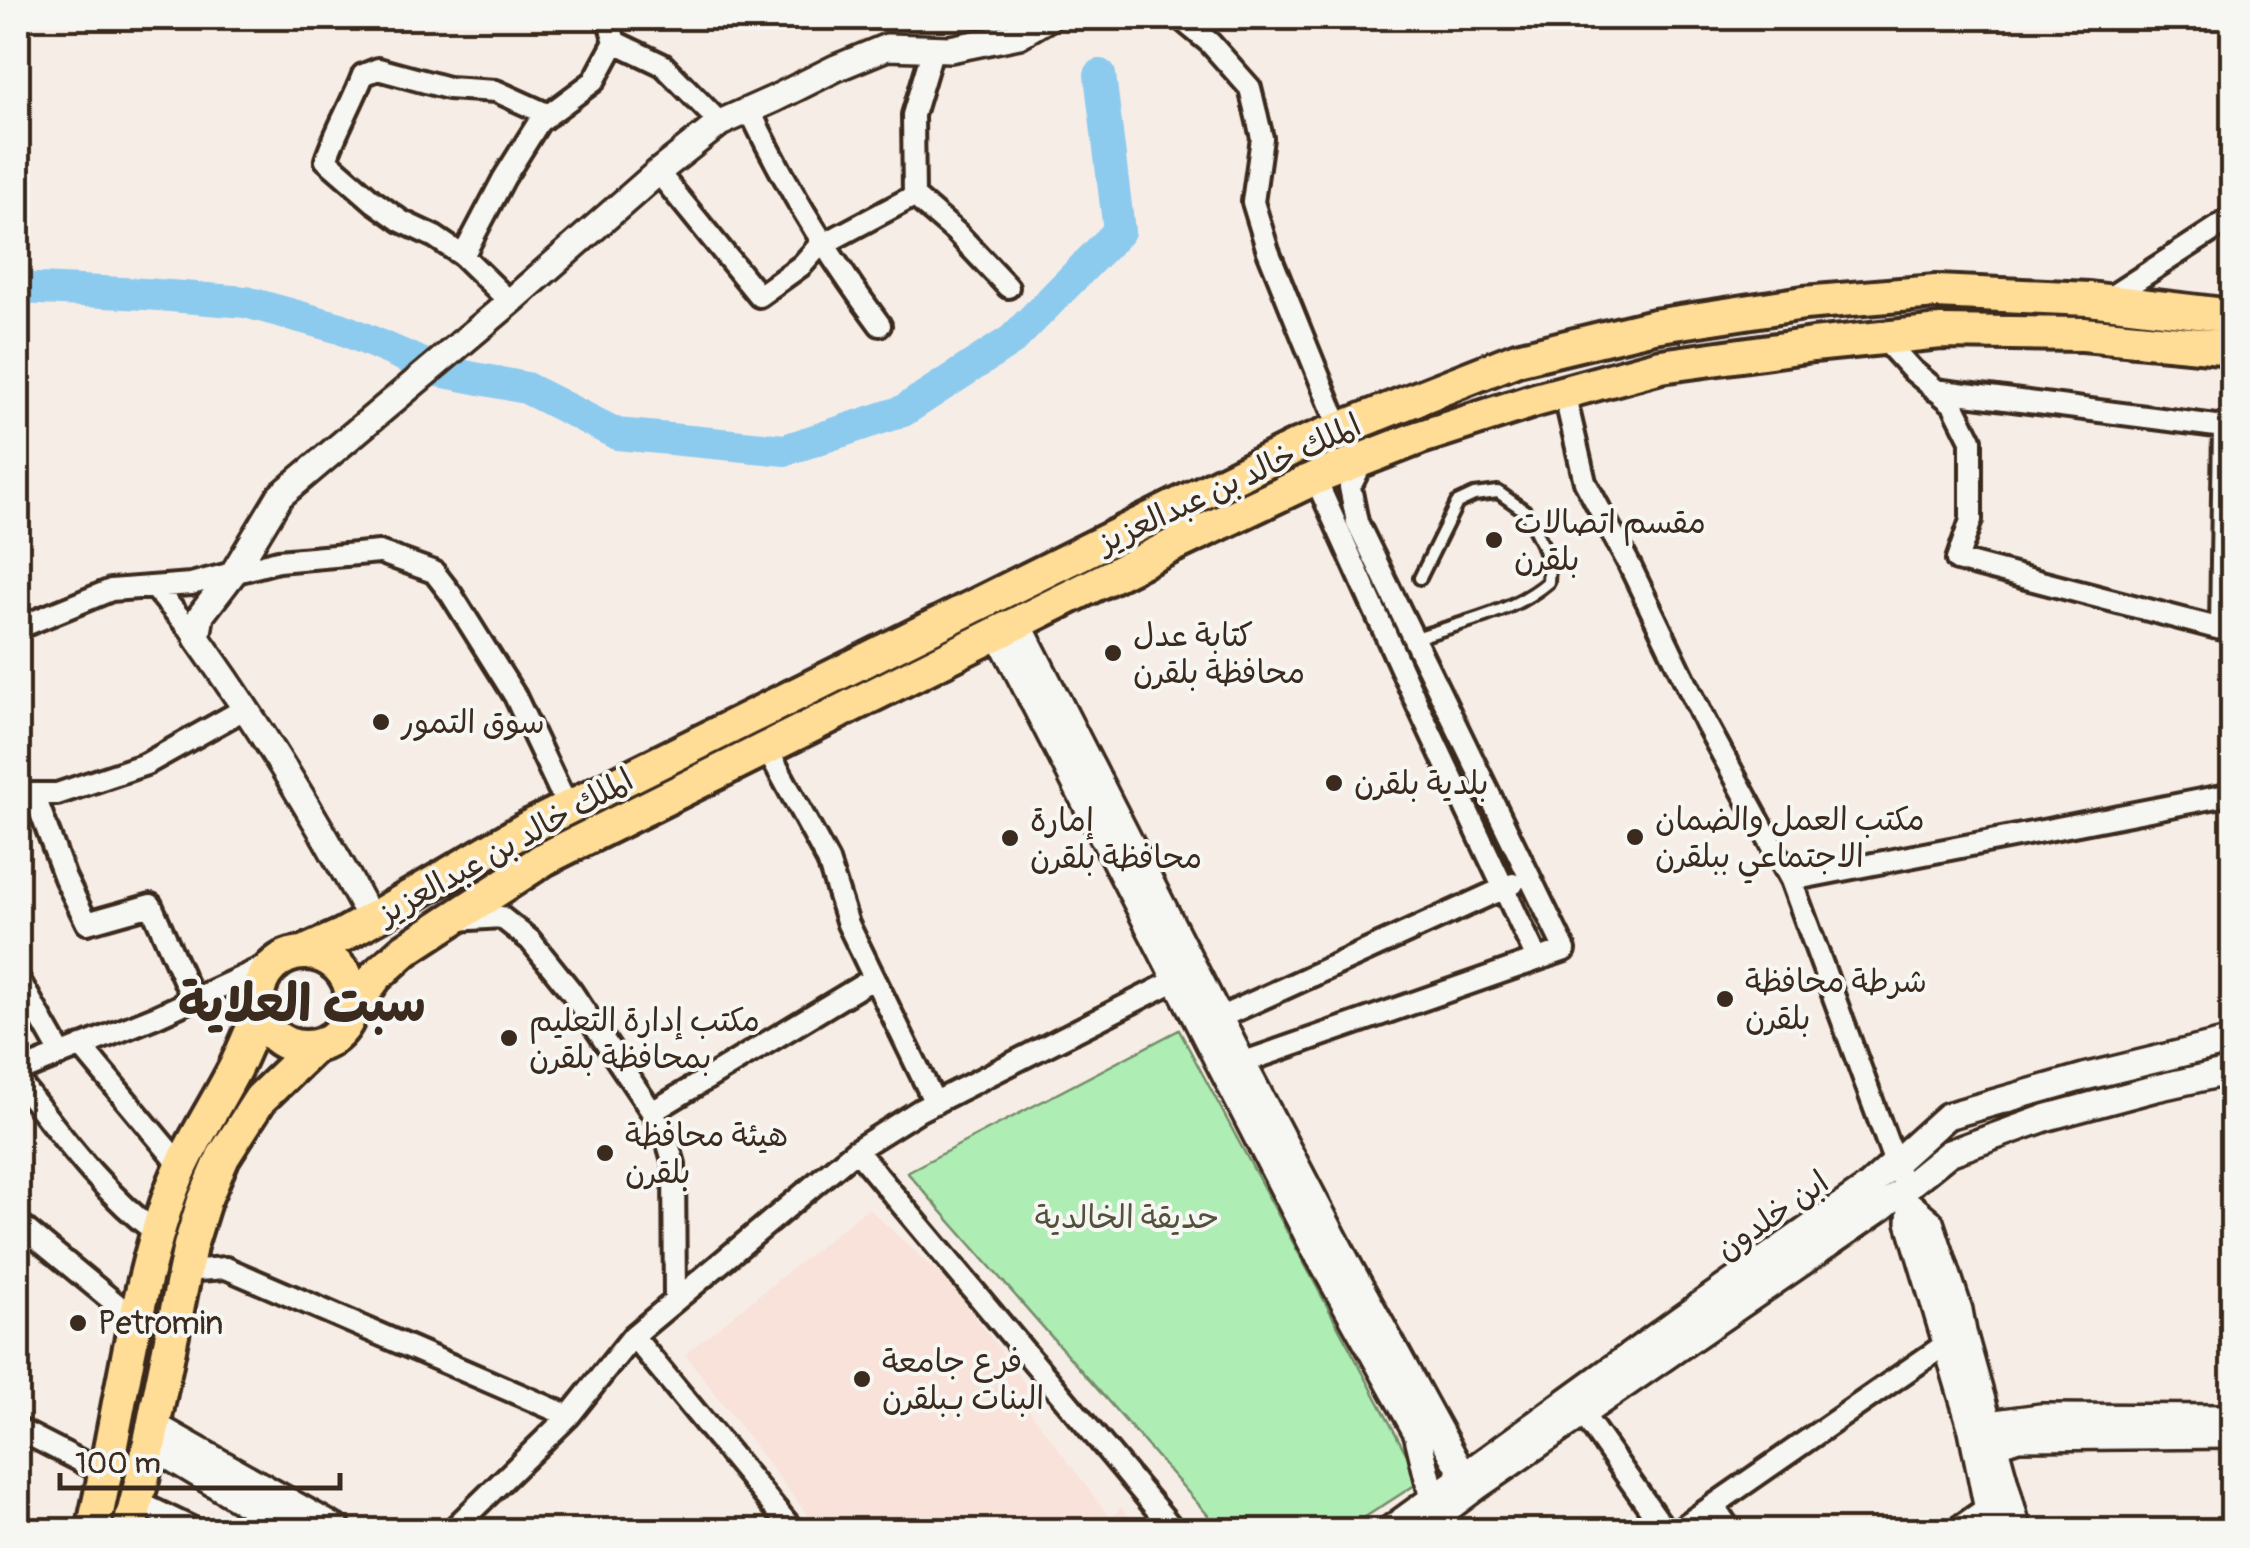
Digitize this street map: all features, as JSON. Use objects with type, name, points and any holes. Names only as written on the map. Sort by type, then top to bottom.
[{"type":"highway","name":"الملك خالد بن عبدالعزيز","points":[[296,954],[371,920],[568,808],[1183,501],[1297,446],[1517,359],[1654,326],[1804,303],[1936,292],[2104,301],[2232,316]]},
{"type":"highway","name":"الملك خالد بن عبدالعزيز","points":[[350,1012],[376,976],[405,950],[544,858],[1315,478],[1418,438],[1660,366],[1883,338],[1942,332],[2083,334],[2232,348]]},
{"type":"highway","points":[[132,1516],[190,1246],[204,1200],[223,1157],[260,1099],[314,1047],[343,1028],[350,1012],[351,994],[336,964],[322,954],[296,954],[273,965],[262,979],[257,995],[260,1012],[268,1028],[280,1039],[296,1046],[314,1047]]},
{"type":"highway","points":[[93,1530],[158,1234],[182,1166],[235,1068],[260,1012]]},
{"type":"street","points":[[464,256],[504,178],[539,122],[594,81],[615,42],[608,18]]},
{"type":"street","points":[[197,638],[201,615],[234,572],[280,496],[720,122],[887,47],[950,49],[1019,35],[1048,18]]},
{"type":"street","points":[[1180,18],[1210,43],[1250,88],[1262,138],[1253,202],[1268,251],[1340,429]]},
{"type":"street","points":[[615,42],[663,65],[720,122]]},
{"type":"street","points":[[933,48],[912,115],[914,196],[957,233],[1008,287]]},
{"type":"street","points":[[510,302],[464,256],[401,221],[326,160],[364,74],[378,69],[448,88],[496,91],[549,115]]},
{"type":"street","points":[[749,109],[838,268],[880,325]]},
{"type":"street","points":[[658,172],[759,296],[802,266],[818,248],[914,196]]},
{"type":"street","points":[[2104,301],[2232,218]]},
{"type":"street","points":[[1883,338],[1912,370],[1936,390],[1953,404],[1971,440],[1971,520],[1957,560],[2221,628],[2224,427],[1936,390]]},
{"type":"street","points":[[1564,392],[1586,482],[1705,722],[1792,880],[1908,1197],[1910,1222],[1955,1338],[1983,1437],[1996,1511],[2018,1530]]},
{"type":"street","points":[[1232,1066],[1565,950],[1357,522],[1350,487],[1364,459]]},
{"type":"street","points":[[1315,478],[1537,959]]},
{"type":"street","points":[[18,628],[112,590],[190,584],[278,561],[379,552],[434,572],[452,594],[515,696],[568,808]]},
{"type":"street","points":[[154,587],[197,638],[246,708],[337,856],[371,920]]},
{"type":"street","points":[[1008,628],[1232,1066],[1313,1246],[1417,1433],[1433,1499]]},
{"type":"street","points":[[194,1000],[151,904],[88,922],[26,795],[57,794],[146,764],[246,708]]},
{"type":"street","points":[[766,748],[828,861],[848,924],[935,1103]]},
{"type":"street","points":[[1792,880],[2232,794]]},
{"type":"street","points":[[1210,1022],[1529,877]]},
{"type":"street","points":[[448,920],[500,917],[530,940],[570,991],[652,1112],[666,1137],[674,1164],[675,1300]]},
{"type":"street","points":[[158,1234],[92,1174],[18,1076],[296,954]]},
{"type":"street","points":[[452,1530],[569,1416],[633,1336],[856,1150],[935,1103],[1186,976]]},
{"type":"street","points":[[18,978],[61,1054]]},
{"type":"street","points":[[652,1112],[874,978]]},
{"type":"street","name":"ابن خلدون","points":[[1388,1530],[1868,1187],[1947,1116],[2232,1041]]},
{"type":"street","points":[[82,1046],[182,1166]]},
{"type":"street","points":[[1232,1066],[1342,1253],[1464,1476]]},
{"type":"street","name":"ابن خلدون","points":[[1419,1530],[1881,1208],[1908,1197],[1949,1153],[2048,1117],[2232,1071]]},
{"type":"street","points":[[856,1150],[1174,1530]]},
{"type":"street","points":[[21,1234],[137,1321]]},
{"type":"street","points":[[186,1271],[226,1268],[569,1416]]},
{"type":"street","points":[[633,1336],[793,1530]]},
{"type":"street","points":[[1678,1530],[1955,1338]]},
{"type":"street","points":[[1583,1414],[1666,1530]]},
{"type":"street","points":[[1983,1437],[2041,1417],[2232,1418]]},
{"type":"street","points":[[18,1429],[106,1474]]},
{"type":"street","points":[[152,1435],[291,1530]]},
{"type":"street","points":[[152,1435],[340,1530]]},
{"type":"street","points":[[1983,1437],[2232,1435]]},
{"type":"street","points":[[1714,1506],[1730,1530]]},
{"type":"street","points":[[1955,1530],[1996,1511]]},
{"type":"street","points":[[132,1516],[196,1530]]},
{"type":"lane","points":[[1412,640],[1510,606],[1536,592],[1548,582],[1549,565],[1525,511],[1498,492],[1474,494],[1457,504],[1420,578]]},
{"type":"shaded area","name":"فرع جامعة البنات بـبلقرن","points":[[868,1208],[953,1287],[1039,1403],[1030,1411],[1111,1519],[1121,1507],[1139,1530],[819,1530],[685,1354]]},
{"type":"green space","name":"حديقة الخالدية","points":[[1179,1030],[1421,1481],[1345,1530],[1221,1530],[907,1172]]},
{"type":"waterway","points":[[18,288],[246,302],[340,328],[439,371],[526,388],[617,434],[785,450],[903,411],[1012,340],[1119,231],[1100,75]]},
{"type":"place","name":"مقسم اتصالات بلقرن","points":[[1494,540]]},
{"type":"place","name":"كتابة عدل محافظة بلقرن","points":[[1113,653]]},
{"type":"place","name":"سوق التمور","points":[[381,722]]},
{"type":"place","name":"بلدية بلقرن","points":[[1334,783]]},
{"type":"place","name":"مكتب العمل والضمان الاجتماعي ببلقرن","points":[[1635,837]]},
{"type":"place","name":"إمارة محافظة بلقرن","points":[[1010,838]]},
{"type":"place","name":"شرطة محافظة بلقرن","points":[[1725,999]]},
{"type":"place","name":"مكتب إدارة التعليم بمحافظة بلقرن","points":[[509,1038]]},
{"type":"place","name":"هيئة محافظة بلقرن","points":[[605,1153]]},
{"type":"place","name":"Petromin","points":[[78,1323]]},
{"type":"place","name":"فرع جامعة البنات بـبلقرن","points":[[862,1379]]},
{"type":"district","name":"سبت العلاية","points":[[302,1003]]}]
